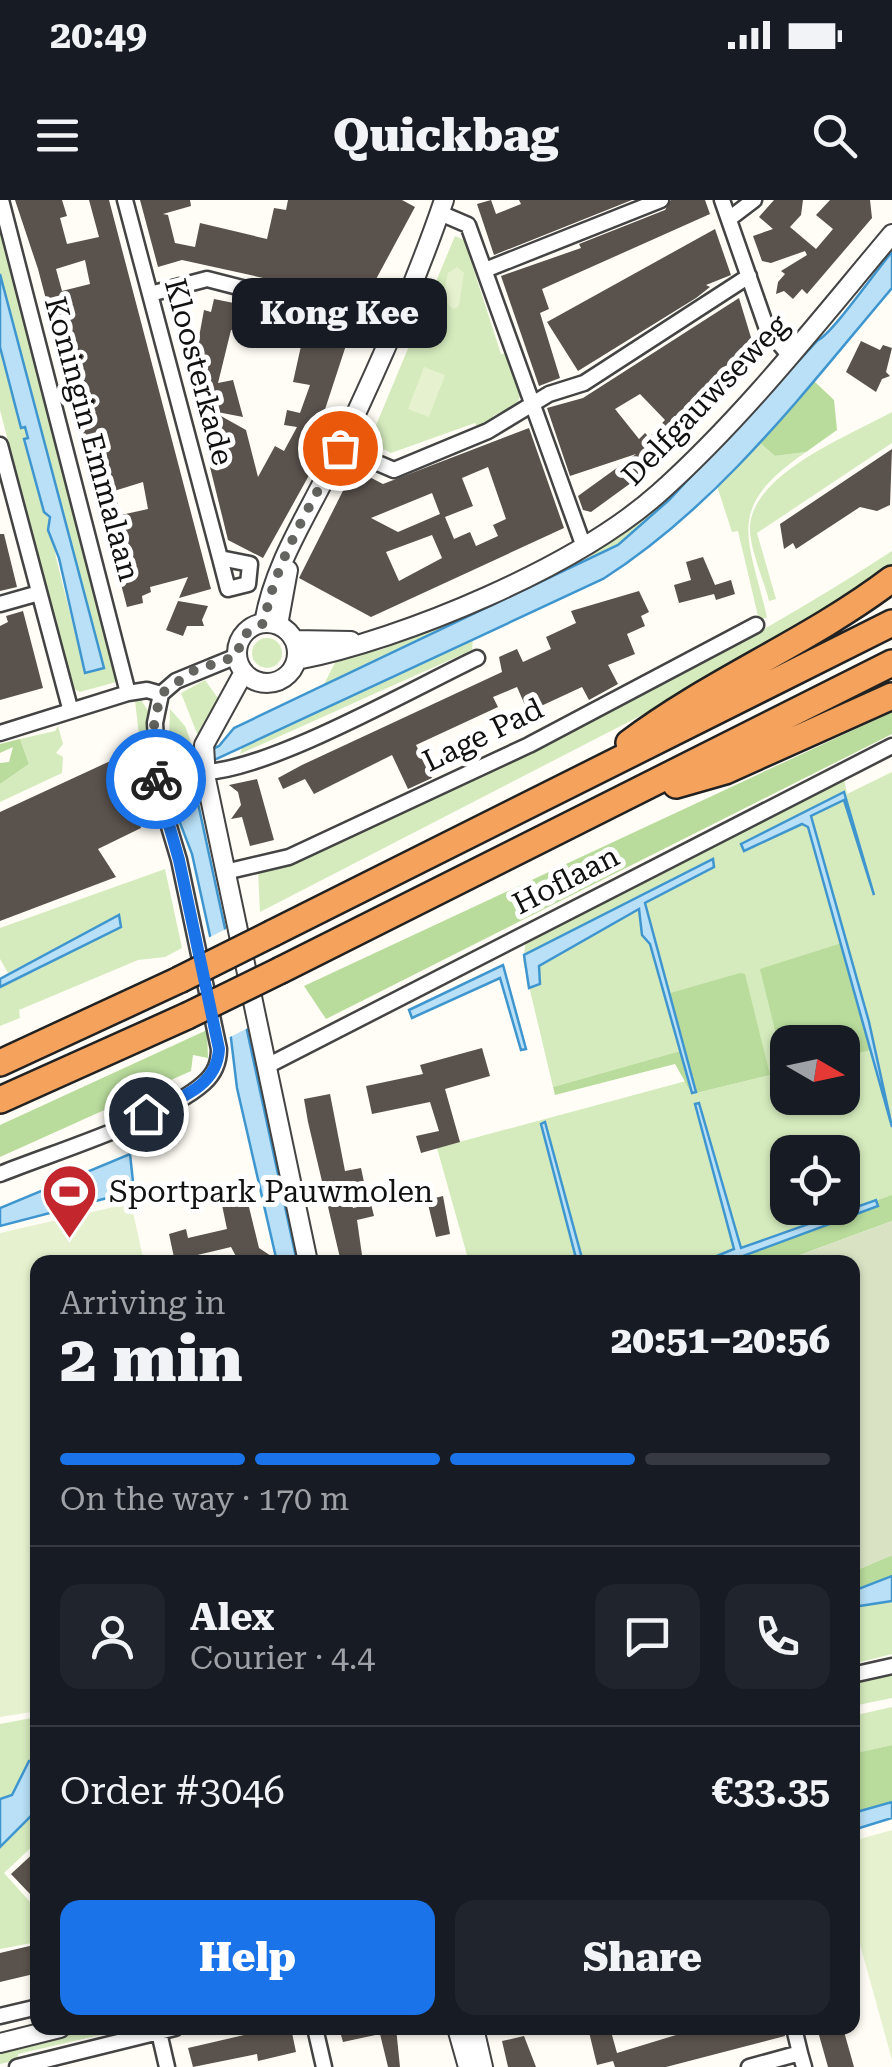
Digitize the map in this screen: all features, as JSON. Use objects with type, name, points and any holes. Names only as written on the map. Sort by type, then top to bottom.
[{"type":"highway","points":[[581,780],[663,717],[831,622],[892,580]]},
{"type":"highway","points":[[0,1062],[180,980],[892,624]]},
{"type":"highway","points":[[0,1100],[188,1016],[892,664]]},
{"type":"highway","points":[[610,806],[724,771],[892,696]]},
{"type":"street","name":"Koningin Emmalaan","points":[[1,200],[128,693]]},
{"type":"street","name":"Kloosterkade","points":[[125,200],[220,558]]},
{"type":"street","points":[[485,270],[661,200]]},
{"type":"street","points":[[722,200],[768,329],[789,355]]},
{"type":"street","points":[[729,219],[754,200]]},
{"type":"street","points":[[271,624],[280,562],[300,532],[340,448],[442,207],[468,225],[584,547]]},
{"type":"street","name":"Delfgauwseweg","points":[[294,640],[400,633],[584,547],[658,494],[789,355],[892,234]]},
{"type":"street","points":[[340,448],[394,470],[488,431],[534,403],[584,383],[749,276]]},
{"type":"street","points":[[150,294],[207,280],[394,327]]},
{"type":"street","points":[[0,445],[70,708]]},
{"type":"street","points":[[0,604],[39,593]]},
{"type":"street","points":[[0,1174],[122,1126],[196,1089],[214,1072],[219,1049],[155,772],[154,722],[161,694],[193,671],[246,670],[278,682],[297,660],[294,640],[271,624]]},
{"type":"street","points":[[271,624],[242,636],[246,670],[216,725],[205,763],[306,1255]]},
{"type":"street","name":"Lage Pad","points":[[225,872],[277,862],[323,841],[529,745],[756,625]]},
{"type":"street","name":"Delfgauwseweg","points":[[297,660],[366,635]]},
{"type":"street","points":[[205,763],[222,772],[278,752],[477,658]]},
{"type":"street","points":[[0,733],[128,693],[147,690],[161,694]]},
{"type":"street","name":"Hoflaan","points":[[266,1066],[892,746]]},
{"type":"street","points":[[860,1673],[892,1666]]},
{"type":"street","points":[[0,2016],[30,2009]]},
{"type":"street","points":[[0,2043],[32,2035]]},
{"type":"street","points":[[16,2067],[139,2035]]},
{"type":"street","points":[[159,2035],[167,2067]]},
{"type":"street","points":[[317,2035],[324,2067]]},
{"type":"street","points":[[459,2035],[468,2067]]},
{"type":"street","points":[[475,2035],[482,2067]]},
{"type":"street","points":[[748,2067],[802,2060],[796,2035]]},
{"type":"green space","points":[[0,223],[118,675],[116,682],[80,692],[72,688],[0,410],[0,347],[21,427],[25,427],[28,438],[25,440],[44,512],[52,523],[56,558],[85,672],[103,668],[0,274]]},
{"type":"green space","points":[[455,236],[464,240],[501,354],[508,353],[522,392],[517,404],[478,429],[475,423],[391,453],[369,442]]},
{"type":"green space","points":[[457,267],[464,273],[459,306],[454,309],[447,302],[445,288],[448,273]]},
{"type":"green space","points":[[424,367],[445,375],[429,417],[408,409]]},
{"type":"green space","points":[[778,379],[669,500],[618,545],[324,684],[337,659],[383,649],[589,557],[634,525],[697,468]]},
{"type":"green space","points":[[814,381],[834,400],[837,430],[806,452],[775,456],[760,443]]},
{"type":"green space","points":[[892,412],[892,443],[757,533],[776,599],[769,601],[750,535],[756,507],[768,489],[807,457]]},
{"type":"green space","points":[[760,443],[775,456],[806,452],[780,472],[753,507],[749,543],[767,617],[754,623],[753,618],[758,616],[738,531],[732,532],[717,486]]},
{"type":"green space","points":[[892,551],[892,568],[802,628],[700,685],[260,912],[258,871],[382,821],[622,706],[786,616]]},
{"type":"green space","points":[[267,638],[281,647],[282,653],[273,667],[267,668],[253,659],[252,653],[261,639]]},
{"type":"green space","points":[[473,638],[472,650],[240,754],[242,748]]},
{"type":"green space","points":[[205,680],[220,701],[198,736],[181,693]]},
{"type":"green space","points":[[141,700],[149,712],[148,775],[144,776],[135,701]]},
{"type":"green space","points":[[170,709],[185,726],[196,756],[184,750],[172,772],[168,771]]},
{"type":"green space","points":[[892,712],[892,734],[326,1019],[304,986]]},
{"type":"green space","points":[[58,726],[63,744],[56,753],[63,757],[62,773],[0,802],[0,784],[29,764],[20,739],[55,731]]},
{"type":"green space","points":[[20,739],[29,764],[0,784],[0,763],[9,762],[13,747],[0,753],[0,744]]},
{"type":"green space","points":[[892,772],[892,1198],[860,1210],[860,1135],[770,1135],[770,1225],[819,1225],[737,1255],[467,1255],[437,1148],[686,1081],[692,1094],[770,1075],[680,1051],[553,1087],[523,961],[526,940],[844,778],[847,794]]},
{"type":"green space","points":[[165,869],[182,948],[165,957],[138,960],[19,1010],[20,1018],[0,1026],[0,987],[42,968],[118,915],[8,973],[0,959],[0,928]]},
{"type":"green space","points":[[842,943],[870,1050],[860,1053],[860,1025],[774,1025],[760,969]]},
{"type":"green space","points":[[745,974],[770,1075],[692,1094],[675,1064],[555,1095],[553,1087],[680,1051],[667,994]]},
{"type":"green space","points":[[207,1030],[208,1058],[193,1055],[191,1071],[0,1157],[0,1125]]},
{"type":"green space","points":[[892,1195],[892,1221],[800,1255],[730,1255],[811,1225],[860,1225],[860,1207]]},
{"type":"green space","points":[[131,1203],[142,1255],[30,1255],[30,1712],[0,1717],[0,1233]]},
{"type":"green space","points":[[892,1221],[892,1555],[860,1569],[860,1255],[800,1255]]},
{"type":"green space","points":[[892,1555],[892,1576],[860,1588],[860,1569]]},
{"type":"green space","points":[[892,1601],[892,1654],[860,1662],[860,1606]]},
{"type":"green space","points":[[892,1670],[892,1698],[860,1705],[860,1677]]},
{"type":"green space","points":[[892,1707],[892,1745],[860,1752],[860,1714]]},
{"type":"green space","points":[[30,1718],[30,1761],[12,1795],[0,1799],[0,1724]]},
{"type":"green space","points":[[892,1745],[892,1802],[860,1811],[860,1752]]},
{"type":"green space","points":[[30,1817],[30,1849],[4,1873],[30,1902],[30,1943],[0,1949],[0,1847]]},
{"type":"green space","points":[[892,1830],[892,2060],[860,1944],[860,1839]]},
{"type":"green space","points":[[65,2035],[100,2035],[18,2054],[18,2060],[0,2064],[0,2050]]},
{"type":"water","points":[[892,252],[892,288],[758,445],[685,517],[645,550],[603,579],[197,768],[196,794],[295,1255],[275,1255],[237,1088],[229,1022],[192,854],[172,802],[172,771],[184,750],[196,757],[219,746],[234,728],[618,545],[669,500],[833,326]]},
{"type":"water","points":[[0,274],[104,668],[85,673],[59,558],[48,530],[50,517],[44,512],[24,439],[28,438],[25,427],[21,428],[0,347]]},
{"type":"water","points":[[844,792],[874,895],[844,800],[811,816],[869,1022],[892,1127],[808,827],[802,824],[744,851],[741,844]]},
{"type":"water","points":[[713,859],[714,867],[645,903],[696,1092],[692,1093],[650,944],[642,935],[639,909],[539,966],[540,984],[529,988],[524,955]]},
{"type":"water","points":[[119,915],[121,927],[0,987],[0,979]]},
{"type":"water","points":[[503,965],[526,1049],[521,1050],[500,978],[412,1018],[409,1010]]},
{"type":"water","points":[[699,1103],[741,1248],[806,1225],[827,1225],[746,1255],[719,1255],[734,1249],[695,1104]]},
{"type":"water","points":[[545,1122],[581,1255],[575,1255],[541,1124]]},
{"type":"water","points":[[130,1154],[134,1191],[0,1226],[0,1208]]},
{"type":"water","points":[[876,1200],[878,1206],[860,1213],[860,1206]]},
{"type":"water","points":[[892,1576],[892,1601],[860,1606],[860,1588]]},
{"type":"water","points":[[29,1761],[30,1817],[0,1847],[0,1799],[12,1795]]},
{"type":"water","points":[[892,1802],[892,1818],[860,1828],[860,1811]]},
{"type":"pier","points":[[230,927],[252,1026],[226,1039],[206,939]]},
{"type":"building","points":[[15,200],[62,200],[67,216],[60,218],[67,244],[99,237],[89,200],[109,200],[211,589],[179,598],[188,577],[150,587],[151,592],[142,596],[143,603],[127,607],[38,269]],"holes":[[[85,260],[90,284],[62,291],[56,269]],[[143,482],[148,509],[121,515],[114,491]]]},
{"type":"building","points":[[140,200],[190,200],[191,206],[163,214],[168,215],[175,243],[195,247],[200,223],[267,239],[274,208],[286,210],[288,200],[402,200],[415,207],[361,307],[336,294],[182,260],[158,267]]},
{"type":"building","points":[[491,200],[496,214],[521,204],[519,200],[632,200],[494,255],[477,204]]},
{"type":"building","points":[[671,200],[705,200],[710,214],[542,289],[549,309],[540,313],[560,378],[539,386],[501,276],[581,248],[579,244],[665,210]]},
{"type":"building","points":[[774,200],[803,200],[801,215],[790,227],[816,249],[833,229],[816,215],[830,200],[870,200],[872,218],[807,294],[802,289],[793,299],[784,291],[776,294],[778,282],[785,274],[781,271],[807,255],[805,251],[771,263],[762,261],[753,236],[773,229],[759,217]]},
{"type":"building","points":[[715,229],[731,275],[706,285],[710,287],[696,298],[578,371],[547,322]]},
{"type":"building","points":[[739,298],[756,354],[635,480],[591,512],[583,510],[578,496],[636,454],[570,476],[547,408],[583,398]],"holes":[[[640,394],[665,420],[649,437],[645,433],[639,439],[615,409]]]},
{"type":"building","points":[[214,299],[352,327],[313,446],[322,452],[263,558],[228,540],[190,386],[204,310],[211,312]],"holes":[[[231,330],[301,346],[293,382],[310,385],[300,413],[287,410],[284,425],[297,427],[284,451],[275,446],[258,477],[246,430],[212,411],[243,417],[233,380],[218,383]]]},
{"type":"building","points":[[861,341],[880,350],[883,345],[892,348],[886,372],[890,376],[882,379],[876,392],[846,372]]},
{"type":"building","points":[[529,428],[564,528],[371,617],[299,578],[354,469],[383,484]],"holes":[[[488,467],[506,519],[493,525],[498,536],[476,546],[470,532],[454,539],[445,517],[473,506],[462,478]],[[432,493],[440,514],[398,532],[371,518]],[[432,535],[442,558],[399,581],[386,552]]]},
{"type":"building","points":[[892,449],[890,505],[877,511],[860,507],[796,549],[793,543],[784,549],[780,524]]},
{"type":"building","points":[[0,534],[4,534],[17,587],[0,591]]},
{"type":"building","points":[[703,557],[715,585],[731,580],[735,594],[716,600],[714,594],[679,603],[674,585],[691,580],[686,562]]},
{"type":"building","points":[[639,591],[649,612],[641,616],[645,626],[627,634],[635,654],[608,665],[618,684],[589,700],[582,687],[528,712],[517,687],[493,697],[498,707],[416,745],[432,778],[408,789],[392,755],[314,794],[305,779],[283,789],[278,778],[302,765],[502,672],[499,657],[517,649],[523,662],[551,649],[546,637],[576,623],[571,611]]},
{"type":"building","points":[[178,601],[208,606],[202,620],[204,626],[187,626],[183,636],[166,630]]},
{"type":"building","points":[[23,611],[43,688],[0,700],[0,626],[8,622],[6,616]]},
{"type":"building","points":[[119,757],[141,828],[98,849],[116,877],[0,921],[0,812]]},
{"type":"building","points":[[257,779],[274,840],[250,846],[242,817],[231,819],[241,805],[238,792],[229,785]]},
{"type":"building","points":[[482,1048],[490,1076],[445,1089],[460,1142],[421,1153],[416,1136],[439,1131],[430,1102],[372,1114],[366,1086],[423,1074],[420,1065]]},
{"type":"building","points":[[330,1094],[345,1171],[361,1168],[364,1182],[347,1186],[353,1208],[371,1204],[374,1216],[357,1220],[362,1255],[339,1255],[304,1099]]},
{"type":"building","points":[[443,1196],[450,1234],[436,1237],[427,1200]]},
{"type":"building","points":[[247,1199],[259,1248],[270,1255],[235,1255],[231,1247],[197,1255],[174,1255],[169,1234],[186,1229],[188,1238],[227,1229],[222,1205]]},
{"type":"building","points":[[30,1856],[30,1894],[11,1874]]},
{"type":"building","points":[[30,1946],[30,1975],[0,1982],[0,1953]]},
{"type":"building","points":[[244,2035],[292,2035],[296,2052],[258,2061],[257,2054],[193,2067],[188,2048]]},
{"type":"building","points":[[341,2035],[375,2035],[343,2042]]},
{"type":"building","points":[[380,2035],[397,2035],[400,2067],[388,2067]]},
{"type":"building","points":[[590,2035],[612,2035],[617,2053],[676,2035],[785,2035],[666,2067],[615,2067],[613,2061],[597,2065]]},
{"type":"building","points":[[819,2035],[845,2035],[854,2067],[828,2067]]},
{"type":"building","points":[[524,2036],[536,2067],[508,2067],[502,2041]]},
{"type":"way so far","points":[[156,779],[154,722],[161,694],[193,671],[237,656],[242,636],[264,623],[280,562],[300,532],[340,448]]},
{"type":"place","name":"Kong Kee","points":[[340,448]]},
{"type":"place","name":"Sportpark Pauwmolen","points":[[70,1241]]},
{"type":"route","points":[[146,1114],[207,1080],[214,1072],[219,1049],[179,860],[156,779]]}]
